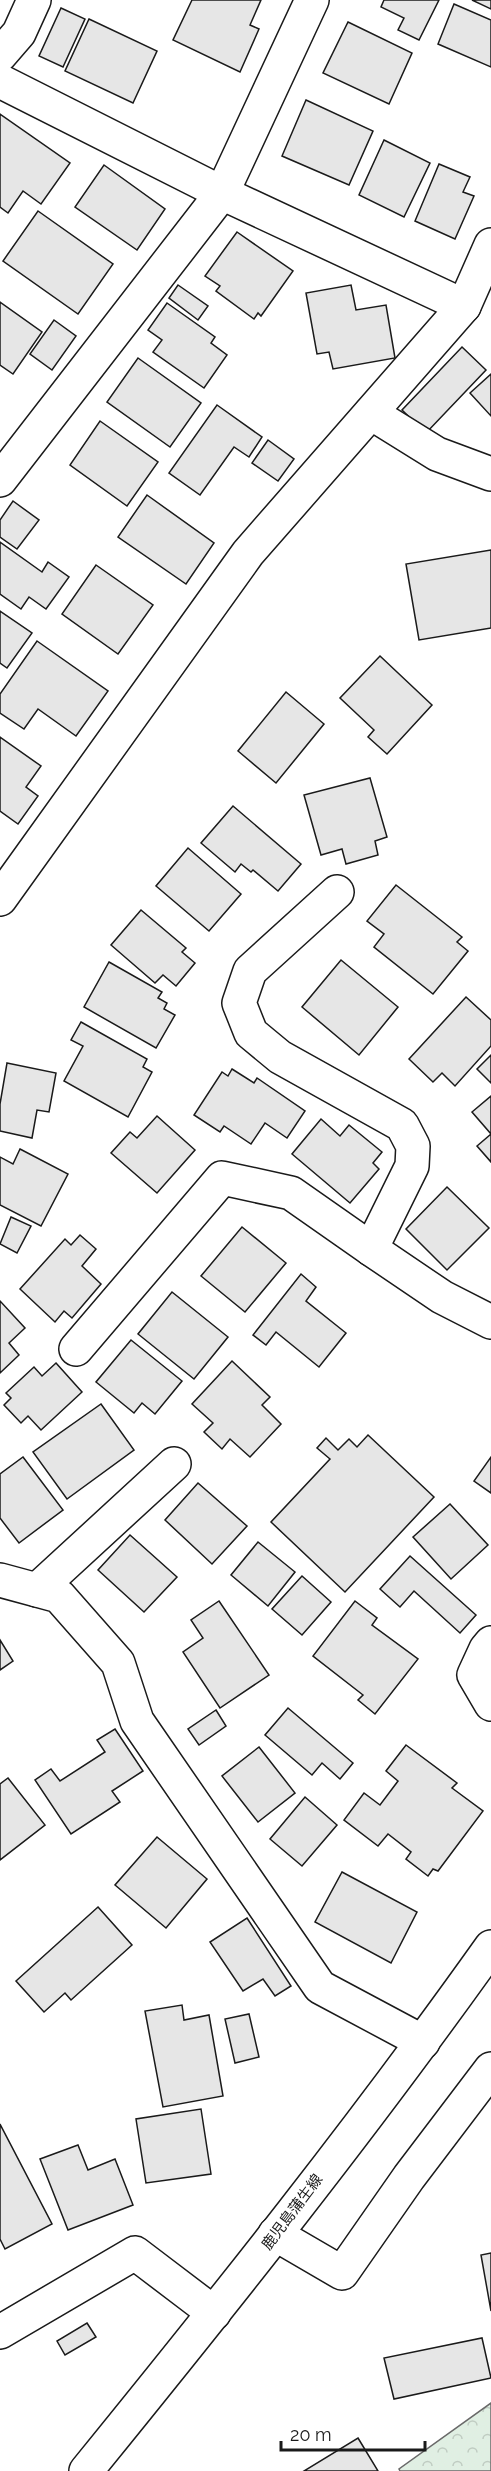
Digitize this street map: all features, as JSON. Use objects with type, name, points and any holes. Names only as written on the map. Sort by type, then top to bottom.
[{"type":"street","points":[[0,55],[20,33],[34,0]]},
{"type":"street","points":[[0,480],[222,193],[312,0]]},
{"type":"street","points":[[0,81],[222,193],[464,306]]},
{"type":"street","points":[[0,899],[249,553],[464,306],[491,245]]},
{"type":"street","points":[[371,413],[437,454],[491,474]]},
{"type":"street","points":[[337,892],[250,971],[239,1003],[251,1033],[280,1057],[402,1125],[413,1146],[412,1166],[371,1249]]},
{"type":"street","points":[[76,1349],[222,1178],[291,1193],[442,1297],[491,1322]]},
{"type":"street","points":[[37,1590],[174,1464]]},
{"type":"street","points":[[0,1580],[59,1596],[118,1663],[137,1721],[320,1987],[423,2042]]},
{"type":"street","points":[[491,1643],[474,1675],[491,1704]]},
{"type":"street","name":"鹿児島蒲生線","points":[[86,2471],[214,2313],[423,2042],[491,1947]]},
{"type":"street","points":[[275,2234],[342,2273],[409,2177],[491,2069]]},
{"type":"street","points":[[0,2332],[135,2253],[214,2313]]},
{"type":"green space","points":[[491,2403],[491,2471],[400,2471],[399,2469]]},
{"type":"building","points":[[192,0],[261,0],[250,25],[259,29],[240,72],[173,40]]},
{"type":"building","points":[[384,0],[439,0],[419,40],[398,30],[404,18],[381,7]]},
{"type":"building","points":[[472,0],[491,0],[491,9]]},
{"type":"building","points":[[454,4],[491,20],[491,67],[438,44]]},
{"type":"building","points":[[61,8],[85,19],[63,67],[39,56]]},
{"type":"building","points":[[89,19],[157,51],[133,103],[65,71]]},
{"type":"building","points":[[348,22],[412,53],[389,104],[323,73]]},
{"type":"building","points":[[306,100],[373,131],[349,185],[282,156]]},
{"type":"building","points":[[0,114],[70,163],[41,204],[23,191],[8,213],[0,207]]},
{"type":"building","points":[[384,140],[430,163],[404,217],[359,195]]},
{"type":"building","points":[[439,164],[470,177],[463,192],[474,196],[455,239],[415,221]]},
{"type":"building","points":[[104,165],[165,209],[137,250],[75,207]]},
{"type":"building","points":[[38,211],[113,264],[78,314],[3,261]]},
{"type":"building","points":[[237,232],[293,271],[261,316],[258,313],[254,319],[216,291],[220,286],[205,276]]},
{"type":"building","points":[[178,285],[208,306],[198,320],[169,298]]},
{"type":"building","points":[[351,285],[356,310],[386,305],[395,358],[333,369],[329,352],[317,354],[306,293]]},
{"type":"building","points":[[0,302],[42,332],[13,374],[0,365]]},
{"type":"building","points":[[167,303],[215,337],[211,343],[227,355],[204,388],[153,352],[162,340],[148,330]]},
{"type":"building","points":[[54,320],[76,336],[52,370],[30,354]]},
{"type":"building","points":[[462,347],[486,370],[426,433],[402,410]]},
{"type":"building","points":[[138,358],[201,403],[170,447],[107,402]]},
{"type":"building","points":[[491,374],[491,416],[470,393]]},
{"type":"building","points":[[217,405],[262,437],[249,457],[234,447],[200,495],[169,473]]},
{"type":"building","points":[[100,421],[158,462],[127,506],[70,465]]},
{"type":"building","points":[[268,440],[294,459],[278,481],[252,463]]},
{"type":"building","points":[[147,495],[214,543],[186,584],[118,537]]},
{"type":"building","points":[[13,501],[39,520],[17,549],[0,537],[0,520]]},
{"type":"building","points":[[0,542],[42,572],[48,562],[69,577],[46,609],[29,597],[21,609],[0,594]]},
{"type":"building","points":[[491,550],[491,628],[419,640],[406,564]]},
{"type":"building","points":[[96,565],[153,605],[118,654],[62,614]]},
{"type":"building","points":[[0,611],[32,633],[7,668],[0,663]]},
{"type":"building","points":[[37,641],[108,691],[76,736],[38,709],[24,729],[0,713],[0,694]]},
{"type":"building","points":[[380,656],[432,705],[387,754],[368,737],[374,730],[340,698]]},
{"type":"building","points":[[286,692],[324,724],[276,783],[238,751]]},
{"type":"building","points":[[0,737],[41,766],[26,787],[38,796],[18,824],[0,811]]},
{"type":"building","points":[[370,778],[387,837],[375,841],[378,855],[346,864],[342,849],[321,855],[304,795]]},
{"type":"building","points":[[233,806],[301,864],[278,891],[253,870],[251,872],[241,864],[235,872],[201,843]]},
{"type":"building","points":[[188,848],[241,894],[209,931],[156,886]]},
{"type":"building","points":[[396,885],[462,937],[457,942],[468,951],[433,994],[374,947],[384,934],[367,921]]},
{"type":"building","points":[[141,910],[186,948],[182,952],[195,963],[176,986],[163,975],[155,983],[111,945]]},
{"type":"building","points":[[341,960],[398,1007],[359,1055],[302,1007]]},
{"type":"building","points":[[109,962],[162,992],[158,998],[167,1003],[164,1009],[175,1015],[156,1048],[84,1007]]},
{"type":"building","points":[[466,997],[491,1020],[491,1046],[455,1086],[442,1073],[433,1082],[409,1059]]},
{"type":"building","points":[[81,1022],[147,1059],[143,1067],[152,1072],[128,1117],[64,1081],[83,1046],[71,1040]]},
{"type":"building","points":[[491,1055],[491,1083],[477,1069]]},
{"type":"building","points":[[7,1063],[56,1073],[49,1112],[37,1110],[32,1138],[0,1131],[0,1104]]},
{"type":"building","points":[[232,1069],[254,1083],[257,1078],[305,1111],[287,1138],[265,1123],[251,1144],[224,1126],[220,1132],[194,1115],[222,1072],[228,1076]]},
{"type":"building","points":[[491,1096],[491,1134],[472,1112]]},
{"type":"building","points":[[157,1116],[195,1150],[157,1193],[111,1153],[130,1132],[137,1138]]},
{"type":"building","points":[[321,1119],[340,1136],[349,1125],[382,1152],[373,1163],[379,1169],[350,1203],[292,1154]]},
{"type":"building","points":[[491,1134],[491,1162],[477,1146]]},
{"type":"building","points":[[20,1149],[68,1174],[41,1226],[0,1205],[0,1157],[13,1164]]},
{"type":"building","points":[[447,1187],[489,1228],[447,1270],[406,1229]]},
{"type":"building","points":[[11,1217],[31,1226],[17,1253],[0,1244]]},
{"type":"building","points":[[242,1227],[286,1263],[245,1312],[201,1276]]},
{"type":"building","points":[[80,1235],[96,1249],[82,1266],[101,1284],[72,1318],[64,1311],[55,1322],[20,1289],[65,1239],[71,1245]]},
{"type":"building","points":[[301,1274],[316,1287],[306,1301],[346,1333],[319,1367],[276,1332],[266,1345],[253,1335]]},
{"type":"building","points":[[172,1292],[228,1337],[194,1379],[138,1334]]},
{"type":"building","points":[[0,1301],[25,1328],[9,1343],[19,1355],[0,1373]]},
{"type":"building","points":[[131,1340],[182,1381],[155,1414],[142,1403],[134,1413],[96,1382]]},
{"type":"building","points":[[232,1361],[270,1397],[262,1405],[281,1424],[250,1457],[230,1439],[222,1449],[204,1432],[213,1423],[192,1404]]},
{"type":"building","points":[[56,1363],[82,1392],[41,1430],[28,1416],[21,1423],[4,1405],[11,1398],[6,1393],[34,1367],[42,1376]]},
{"type":"building","points":[[101,1404],[134,1450],[67,1499],[33,1452]]},
{"type":"building","points":[[368,1435],[434,1497],[345,1592],[271,1522],[330,1459],[317,1448],[326,1438],[338,1450],[349,1439],[357,1447]]},
{"type":"building","points":[[23,1457],[63,1510],[19,1543],[0,1518],[0,1474]]},
{"type":"building","points":[[491,1457],[491,1493],[474,1481]]},
{"type":"building","points":[[198,1483],[247,1526],[212,1564],[165,1520]]},
{"type":"building","points":[[450,1504],[488,1545],[451,1579],[413,1537]]},
{"type":"building","points":[[130,1535],[177,1577],[144,1612],[98,1570]]},
{"type":"building","points":[[258,1542],[295,1572],[268,1606],[231,1575]]},
{"type":"building","points":[[410,1556],[476,1615],[460,1633],[414,1591],[400,1607],[380,1589]]},
{"type":"building","points":[[302,1576],[331,1602],[302,1635],[272,1609]]},
{"type":"building","points":[[219,1601],[269,1675],[220,1708],[183,1652],[203,1638],[191,1620]]},
{"type":"building","points":[[355,1601],[377,1618],[372,1625],[418,1659],[375,1714],[358,1700],[363,1695],[313,1656]]},
{"type":"building","points":[[0,1640],[13,1661],[0,1670]]},
{"type":"building","points":[[288,1708],[353,1763],[340,1779],[322,1763],[312,1775],[265,1735]]},
{"type":"building","points":[[216,1710],[226,1726],[199,1745],[188,1729]]},
{"type":"building","points":[[115,1729],[143,1771],[112,1791],[120,1802],[71,1834],[35,1780],[51,1769],[60,1781],[105,1752],[97,1740]]},
{"type":"building","points":[[406,1745],[457,1783],[452,1788],[483,1811],[438,1871],[433,1869],[428,1876],[406,1859],[411,1852],[388,1834],[378,1846],[344,1820],[364,1793],[380,1805],[398,1781],[386,1771]]},
{"type":"building","points":[[259,1747],[295,1793],[258,1822],[222,1776]]},
{"type":"building","points":[[8,1778],[45,1825],[0,1860],[0,1784]]},
{"type":"building","points":[[305,1797],[337,1825],[302,1866],[270,1839]]},
{"type":"building","points":[[157,1837],[207,1879],[166,1928],[115,1885]]},
{"type":"building","points":[[342,1872],[417,1912],[391,1963],[315,1922]]},
{"type":"building","points":[[98,1907],[132,1945],[71,2000],[65,1993],[44,2012],[16,1981]]},
{"type":"building","points":[[247,1918],[291,1986],[275,1996],[263,1979],[243,1991],[210,1942]]},
{"type":"building","points":[[182,2005],[184,2020],[209,2015],[223,2096],[163,2107],[145,2011]]},
{"type":"building","points":[[249,2014],[259,2057],[235,2063],[225,2019]]},
{"type":"building","points":[[201,2109],[211,2174],[146,2183],[136,2119]]},
{"type":"building","points":[[0,2124],[52,2224],[5,2249],[0,2239]]},
{"type":"building","points":[[78,2145],[88,2170],[115,2159],[133,2205],[68,2230],[40,2159]]},
{"type":"building","points":[[491,2253],[491,2311],[481,2255]]},
{"type":"building","points":[[87,2323],[96,2337],[65,2355],[57,2341]]},
{"type":"building","points":[[482,2338],[491,2378],[394,2399],[384,2358]]},
{"type":"building","points":[[358,2438],[378,2471],[304,2471]]}]
